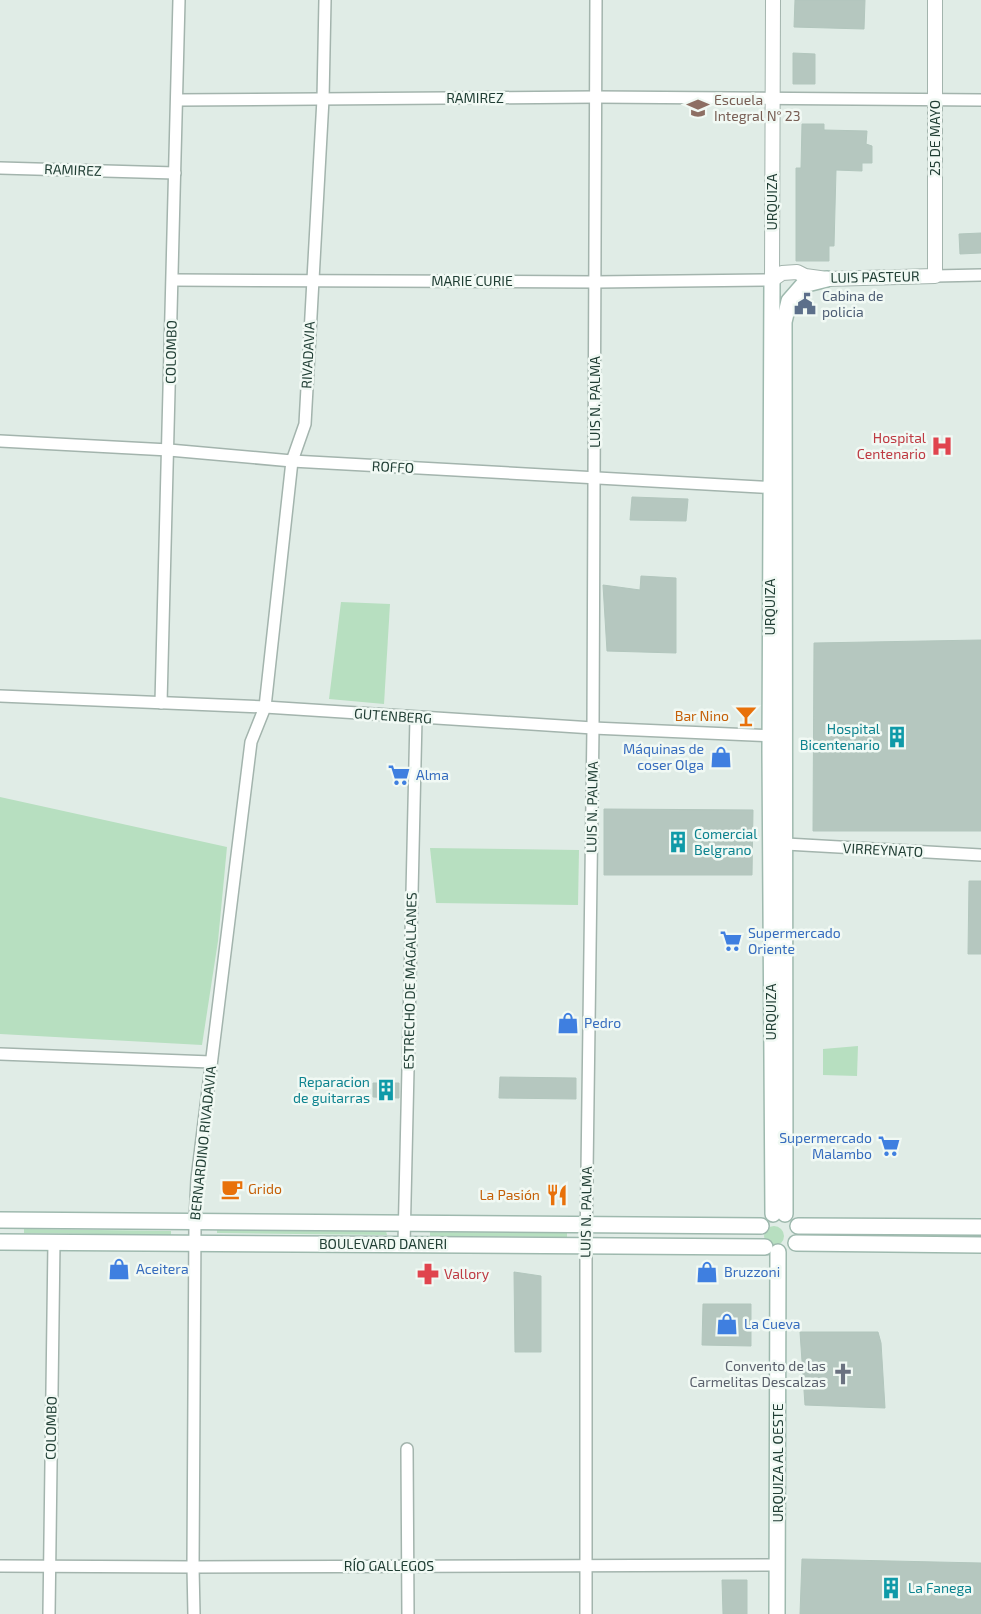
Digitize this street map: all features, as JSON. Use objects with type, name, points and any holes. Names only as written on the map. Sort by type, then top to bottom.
[{"type":"main road","name":"URQUIZA","points":[[779,1214],[786,844],[778,736],[786,489],[784,322],[789,301],[803,286],[827,279]]},
{"type":"main road","name":"URQUIZA","points":[[772,280],[770,488],[778,736],[779,1214]]},
{"type":"main road","points":[[779,1214],[795,1220],[798,1226],[796,1243],[788,1250],[772,1249],[760,1237],[761,1226],[768,1217],[779,1214]]},
{"type":"main road","name":"BOULEVARD DANERI","points":[[7,1220],[761,1226]]},
{"type":"main road","points":[[6,1242],[7,1220]]},
{"type":"main road","points":[[674,1246],[675,1226]]},
{"type":"main road","points":[[798,1226],[981,1227]]},
{"type":"main road","name":"BOULEVARD DANERI","points":[[6,1242],[674,1246],[772,1249]]},
{"type":"main road","points":[[796,1243],[981,1245]]},
{"type":"main road","name":"URQUIZA AL OESTE","points":[[772,1249],[777,1614]]},
{"type":"street","name":"COLOMBO","points":[[161,703],[169,450],[179,0]]},
{"type":"street","name":"RIVADAVIA","points":[[265,707],[292,461],[305,424],[322,99],[325,0]]},
{"type":"street","name":"LUIS N. PALMA","points":[[586,1614],[586,1225],[593,728],[596,0]]},
{"type":"street","name":"URQUIZA","points":[[772,280],[773,0]]},
{"type":"street","name":"25 DE MAYO","points":[[935,0],[935,276]]},
{"type":"street","name":"RAMIREZ","points":[[177,100],[596,97],[981,100]]},
{"type":"street","name":"RAMIREZ","points":[[0,168],[175,173]]},
{"type":"street","name":"LUIS PASTEUR","points":[[772,280],[782,273],[797,272],[805,276],[827,279],[981,275]]},
{"type":"street","name":"MARIE CURIE","points":[[172,280],[596,282],[772,280]]},
{"type":"street","name":"ROFFO","points":[[0,441],[169,450],[292,461],[786,489]]},
{"type":"street","name":"GUTENBERG","points":[[0,696],[265,707],[416,718],[778,736]]},
{"type":"street","name":"BERNARDINO RIVADAVIA","points":[[194,1614],[195,1222],[197,1179],[251,742],[265,707]]},
{"type":"street","name":"ESTRECHO DE MAGALLANES","points":[[404,1244],[416,718]]},
{"type":"street","name":"VIRREYNATO","points":[[786,844],[981,855]]},
{"type":"street","points":[[0,1054],[211,1062]]},
{"type":"street","name":"COLOMBO","points":[[49,1614],[54,1242]]},
{"type":"street","points":[[407,1449],[408,1614]]},
{"type":"street","name":"RÍO GALLEGOS","points":[[0,1566],[777,1566]]},
{"type":"green space","points":[[341,602],[390,604],[384,704],[329,699]]},
{"type":"green space","points":[[0,797],[227,847],[218,941],[202,1045],[0,1034]]},
{"type":"green space","points":[[430,848],[579,850],[578,905],[436,903]]},
{"type":"green space","points":[[858,1046],[857,1076],[823,1075],[823,1049]]},
{"type":"green space","points":[[774,1226],[781,1229],[784,1236],[781,1243],[774,1246],[767,1243],[764,1236],[767,1229]]},
{"type":"green space","points":[[24,1229],[171,1231],[171,1235],[24,1233]]},
{"type":"green space","points":[[217,1229],[386,1231],[387,1235],[217,1233]]},
{"type":"green space","points":[[430,1232],[567,1233],[567,1237],[430,1236]]},
{"type":"green space","points":[[812,1232],[981,1233],[981,1237],[812,1236]]},
{"type":"building","points":[[795,0],[865,0],[864,29],[794,27]]},
{"type":"building","points":[[793,53],[815,54],[815,84],[793,84]]},
{"type":"building","points":[[802,124],[824,124],[824,130],[867,131],[866,144],[872,146],[872,163],[862,163],[862,171],[836,170],[834,246],[829,246],[829,261],[796,261],[796,168],[801,168]]},
{"type":"building","points":[[981,233],[981,253],[960,254],[959,234]]},
{"type":"building","points":[[632,497],[688,499],[686,521],[630,520]]},
{"type":"building","points":[[641,576],[676,578],[676,653],[607,651],[603,585],[640,590]]},
{"type":"building","name":"Hospital Bicentenario","points":[[981,640],[981,831],[813,831],[814,643]]},
{"type":"building","name":"Comercial Belgrano","points":[[604,809],[753,810],[752,875],[604,875]]},
{"type":"building","points":[[969,881],[981,881],[981,954],[968,954]]},
{"type":"building","points":[[500,1077],[576,1078],[576,1099],[499,1098]]},
{"type":"building","name":"Reparacion de guitarras","points":[[373,1083],[399,1083],[399,1098],[373,1097]]},
{"type":"building","points":[[514,1272],[541,1276],[541,1352],[515,1352]]},
{"type":"building","name":"La Cueva","points":[[703,1304],[751,1304],[751,1346],[702,1345]]},
{"type":"building","name":"Convento de las Carmelitas Descalzas","points":[[800,1332],[878,1332],[881,1343],[885,1408],[805,1405]]},
{"type":"building","name":"La Fanega","points":[[802,1559],[981,1563],[981,1614],[800,1614]]},
{"type":"building","points":[[722,1580],[747,1580],[747,1614],[723,1614]]},
{"type":"place","name":"Escuela Integral N° 23","points":[[698,108]]},
{"type":"place","name":"Cabina de policia","points":[[805,304]]},
{"type":"place","name":"Hospital Centenario","points":[[942,446]]},
{"type":"place","name":"Bar Nino","points":[[746,716]]},
{"type":"place","name":"Hospital Bicentenario","points":[[897,737]]},
{"type":"place","name":"Máquinas de coser Olga","points":[[721,757]]},
{"type":"place","name":"Alma","points":[[399,775]]},
{"type":"place","name":"Comercial Belgrano","points":[[678,842]]},
{"type":"place","name":"Supermercado Oriente","points":[[731,941]]},
{"type":"place","name":"Pedro","points":[[568,1023]]},
{"type":"place","name":"Reparacion de guitarras","points":[[386,1090]]},
{"type":"place","name":"Supermercado Malambo","points":[[889,1146]]},
{"type":"place","name":"Grido","points":[[232,1189]]},
{"type":"place","name":"La Pasión","points":[[557,1195]]},
{"type":"place","name":"Aceitera","points":[[119,1269]]},
{"type":"place","name":"Bruzzoni","points":[[707,1272]]},
{"type":"place","name":"Vallory","points":[[428,1274]]},
{"type":"place","name":"La Cueva","points":[[727,1324]]},
{"type":"place","name":"Convento de las Carmelitas Descalzas","points":[[843,1374]]},
{"type":"place","name":"La Fanega","points":[[891,1588]]}]
